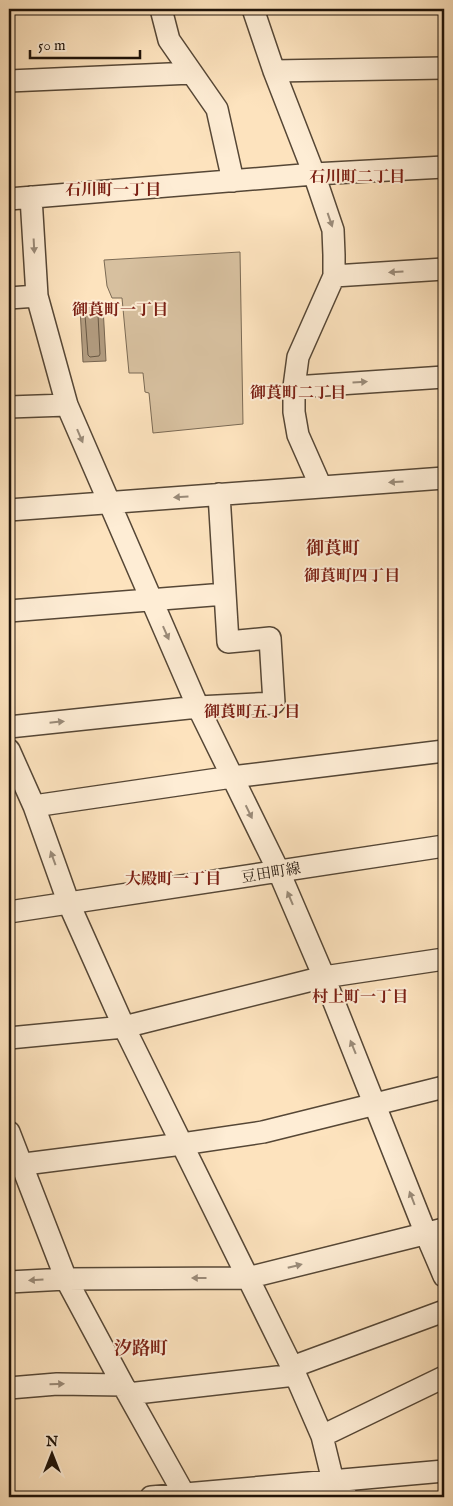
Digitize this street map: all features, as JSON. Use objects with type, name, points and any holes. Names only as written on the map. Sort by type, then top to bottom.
[{"type":"street","points":[[161,9],[169,40],[217,109],[233,181]]},
{"type":"street","points":[[253,9],[333,230],[334,276],[298,357],[294,387],[294,412],[298,435],[321,487]]},
{"type":"street","points":[[274,71],[444,68]]},
{"type":"street","points":[[9,81],[192,72]]},
{"type":"street","points":[[9,198],[314,174],[444,167]]},
{"type":"street","points":[[31,197],[38,296],[67,405],[198,707],[278,872],[324,977],[375,1103],[435,1231],[444,1276]]},
{"type":"street","points":[[334,276],[444,269]]},
{"type":"street","points":[[9,298],[38,296]]},
{"type":"street","points":[[294,387],[444,377]]},
{"type":"street","points":[[9,407],[67,405]]},
{"type":"street","points":[[9,510],[444,478]]},
{"type":"street","points":[[9,727],[198,707],[274,702],[270,638],[228,642],[219,494]]},
{"type":"street","points":[[9,611],[225,594]]},
{"type":"street","points":[[9,750],[34,806],[69,904],[124,1027],[294,1371],[322,1436],[333,1481],[347,1497]]},
{"type":"street","points":[[34,806],[232,777],[444,751]]},
{"type":"street","name":"豆田町線","points":[[9,912],[444,846]]},
{"type":"street","points":[[9,1038],[124,1027],[324,977],[444,959]]},
{"type":"street","points":[[15,1165],[263,1132],[444,1086]]},
{"type":"street","points":[[9,1132],[15,1165],[66,1279],[184,1496]]},
{"type":"street","points":[[9,1282],[66,1279],[247,1278],[435,1231]]},
{"type":"street","points":[[9,1388],[57,1384],[125,1390],[294,1371],[444,1311]]},
{"type":"street","points":[[322,1436],[444,1377]]},
{"type":"street","points":[[151,1497],[184,1496],[444,1471]]},
{"type":"shaded area","points":[[240,252],[243,424],[153,433],[149,393],[145,392],[143,373],[129,373],[122,298],[112,298],[107,286],[104,260]]},
{"type":"water","points":[[103,307],[106,361],[83,362],[80,308]]},
{"type":"district","name":"石川町二丁目","points":[[357,178]]},
{"type":"district","name":"石川町一丁目","points":[[113,191]]},
{"type":"district","name":"御莨町一丁目","points":[[120,311]]},
{"type":"district","name":"御莨町二丁目","points":[[298,394]]},
{"type":"district","name":"御莨町","points":[[333,549]]},
{"type":"district","name":"御莨町四丁目","points":[[352,577]]},
{"type":"district","name":"御莨町五丁目","points":[[252,713]]},
{"type":"district","name":"大殿町一丁目","points":[[173,880]]},
{"type":"district","name":"村上町一丁目","points":[[360,998]]},
{"type":"district","name":"汐路町","points":[[141,1349]]}]
